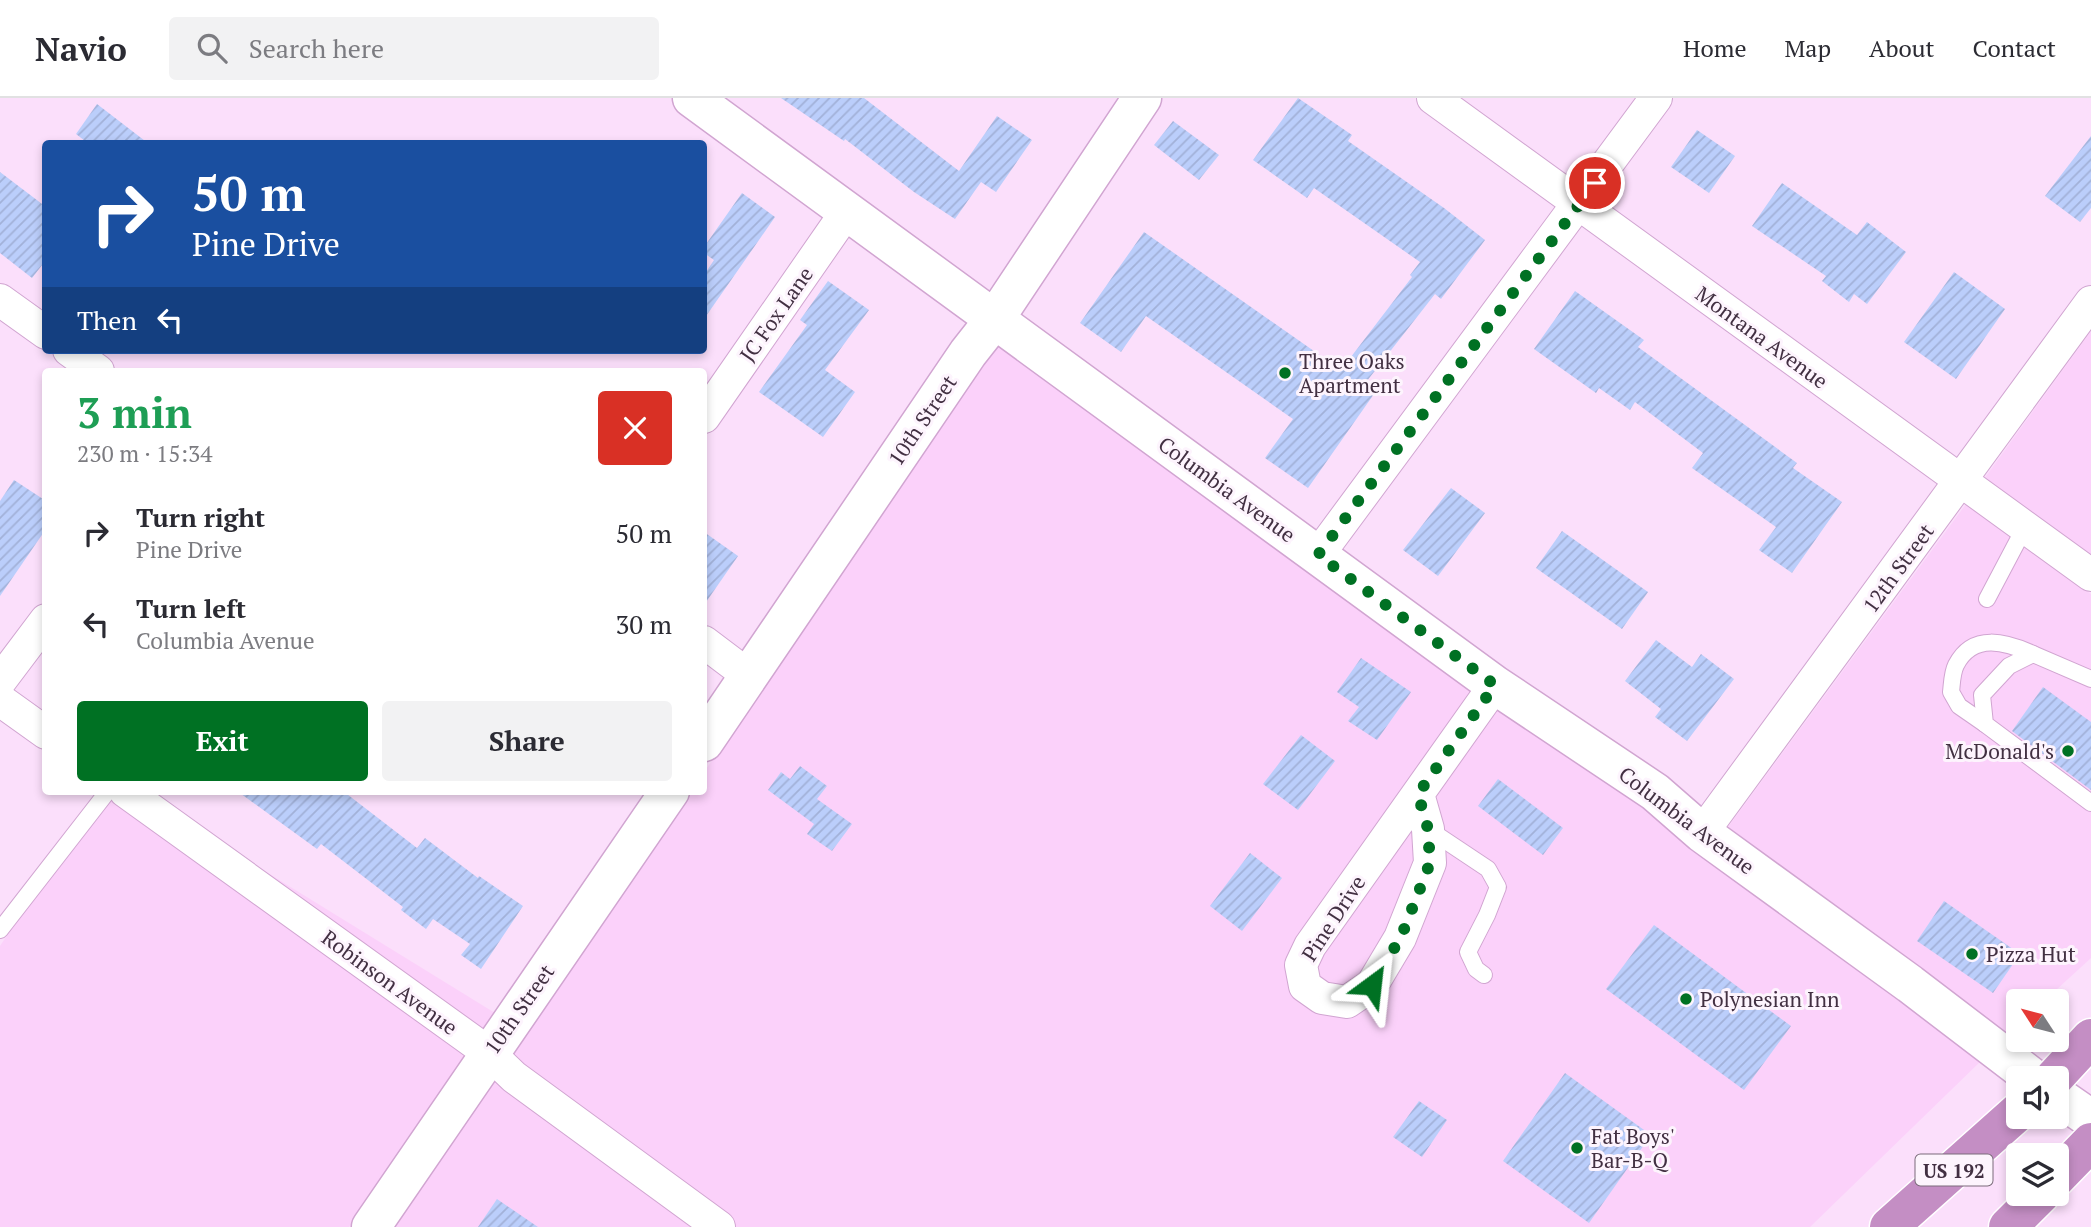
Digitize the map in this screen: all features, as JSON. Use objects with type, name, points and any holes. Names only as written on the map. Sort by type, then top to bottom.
[{"type":"highway","points":[[2065,1066],[2091,1038]]},
{"type":"highway","name":"US 192","points":[[1889,1227],[2006,1123]]},
{"type":"highway","points":[[2069,1165],[2091,1142]]},
{"type":"highway","points":[[2008,1227],[2029,1206]]},
{"type":"street","name":"Columbia Avenue","points":[[692,98],[1495,685],[1655,793],[1702,833],[1910,984],[2017,1066]]},
{"type":"street","name":"10th Street","points":[[707,738],[968,353],[994,320],[1142,98]]},
{"type":"street","name":"Montana Avenue","points":[[1433,98],[2091,575]]},
{"type":"street","points":[[1318,555],[1656,98]]},
{"type":"street","name":"JC Fox Lane","points":[[707,412],[847,211]]},
{"type":"street","points":[[0,300],[42,330]]},
{"type":"street","name":"12th Street","points":[[1702,833],[2091,302]]},
{"type":"street","points":[[75,354],[94,368]]},
{"type":"street","points":[[0,681],[42,625]]},
{"type":"street","points":[[707,644],[749,676]]},
{"type":"street","name":"Pine Drive","points":[[1418,794],[1428,829],[1430,863],[1401,937],[1372,985],[1347,1002],[1322,998],[1305,986],[1301,965],[1310,946],[1495,685]]},
{"type":"street","points":[[0,700],[42,730]]},
{"type":"street","name":"Robinson Avenue","points":[[131,795],[489,1053],[514,1077],[719,1227]]},
{"type":"street","name":"10th Street","points":[[371,1227],[667,795]]},
{"type":"street","points":[[2069,1104],[2091,1119]]},
{"type":"lane","points":[[1987,599],[2025,527]]},
{"type":"lane","points":[[2091,679],[2011,644],[1989,641],[1969,648],[1955,666],[1951,692],[1959,706],[2091,803]]},
{"type":"lane","points":[[1985,724],[1982,695],[2009,666],[2033,654]]},
{"type":"lane","points":[[0,930],[105,795]]},
{"type":"lane","points":[[1428,829],[1488,869],[1498,887],[1488,915],[1468,952],[1476,969],[1485,975]]},
{"type":"shaded area","points":[[2091,331],[2091,557],[1984,479]]},
{"type":"shaded area","points":[[998,341],[1645,805],[1983,1059],[1810,1227],[391,1227],[688,795],[707,795],[707,768]]},
{"type":"shaded area","points":[[1966,504],[2091,594],[2091,958],[2057,989],[2006,989],[2005,1037],[1725,831]]},
{"type":"shaded area","points":[[100,795],[141,795],[495,1013],[349,1227],[0,1227],[0,946]]},
{"type":"building","points":[[781,98],[864,98],[959,171],[997,116],[1032,140],[996,192],[981,182],[955,219],[914,192],[845,139],[844,141]]},
{"type":"building","points":[[1298,98],[1352,135],[1348,141],[1485,240],[1441,299],[1435,294],[1363,386],[1374,394],[1308,488],[1265,458],[1293,419],[1146,316],[1121,352],[1080,323],[1144,232],[1341,370],[1412,277],[1410,275],[1420,262],[1314,188],[1307,198],[1253,160]]},
{"type":"building","points":[[97,104],[144,140],[84,140],[76,134]]},
{"type":"building","points":[[1173,121],[1219,155],[1199,180],[1154,145]]},
{"type":"building","points":[[1697,130],[1735,156],[1709,193],[1671,167]]},
{"type":"building","points":[[2091,136],[2091,208],[2080,222],[2045,196]]},
{"type":"building","points":[[0,172],[42,204],[42,265],[32,278],[0,253]]},
{"type":"building","points":[[1782,183],[1857,235],[1867,222],[1906,252],[1867,304],[1854,294],[1849,302],[1822,281],[1826,276],[1752,226]]},
{"type":"building","points":[[742,193],[775,217],[707,315],[707,270],[714,260],[707,255],[707,243]]},
{"type":"building","points":[[1954,272],[2005,309],[1956,379],[1904,342]]},
{"type":"building","points":[[828,281],[869,310],[825,370],[855,392],[823,437],[759,392],[807,325],[800,320]]},
{"type":"building","points":[[1575,291],[1644,340],[1638,347],[1797,463],[1793,468],[1842,502],[1792,573],[1759,550],[1776,527],[1692,468],[1703,453],[1635,402],[1630,410],[1599,388],[1596,393],[1534,349]]},
{"type":"building","points":[[14,480],[42,498],[42,535],[0,596],[0,501]]},
{"type":"building","points":[[1451,488],[1485,513],[1438,576],[1403,550]]},
{"type":"building","points":[[1562,531],[1648,592],[1622,629],[1536,568]]},
{"type":"building","points":[[707,534],[738,556],[707,601]]},
{"type":"building","points":[[1656,640],[1692,667],[1701,654],[1734,679],[1687,741],[1655,717],[1661,709],[1625,681]]},
{"type":"building","points":[[1361,658],[1411,692],[1377,740],[1348,721],[1359,707],[1337,692]]},
{"type":"building","points":[[2043,687],[2091,722],[2091,790],[2012,731]]},
{"type":"building","points":[[1301,735],[1335,761],[1298,810],[1263,784]]},
{"type":"building","points":[[800,766],[827,786],[817,799],[852,824],[832,851],[807,834],[814,824],[768,790],[781,772],[790,779]]},
{"type":"building","points":[[1498,779],[1563,828],[1543,855],[1478,806]]},
{"type":"building","points":[[243,795],[348,795],[417,848],[425,838],[478,878],[479,876],[523,906],[481,969],[461,955],[470,944],[433,919],[426,929],[401,910],[403,907],[321,844],[317,849]]},
{"type":"building","points":[[1250,853],[1282,878],[1242,931],[1210,906]]},
{"type":"building","points":[[1944,901],[2020,954],[1993,993],[1917,941]]},
{"type":"building","name":"Polynesian Inn","points":[[1654,925],[1791,1026],[1744,1090],[1606,989]]},
{"type":"building","name":"Fat Boys' Bar-B-Q","points":[[1565,1073],[1651,1135],[1589,1223],[1503,1161]]},
{"type":"building","points":[[1419,1101],[1447,1120],[1422,1157],[1393,1137]]},
{"type":"building","points":[[497,1199],[538,1227],[478,1227]]},
{"type":"place","name":"Three Oaks Apartment","points":[[1285,373]]},
{"type":"place","name":"McDonald's","points":[[2068,751]]},
{"type":"place","name":"Pizza Hut","points":[[1972,954]]},
{"type":"place","name":"Polynesian Inn","points":[[1686,999]]},
{"type":"place","name":"Fat Boys' Bar-B-Q","points":[[1577,1148]]},
{"type":"route","points":[[1372,985],[1401,937],[1430,863],[1428,829],[1418,794],[1495,685],[1318,555],[1595,183]]}]
